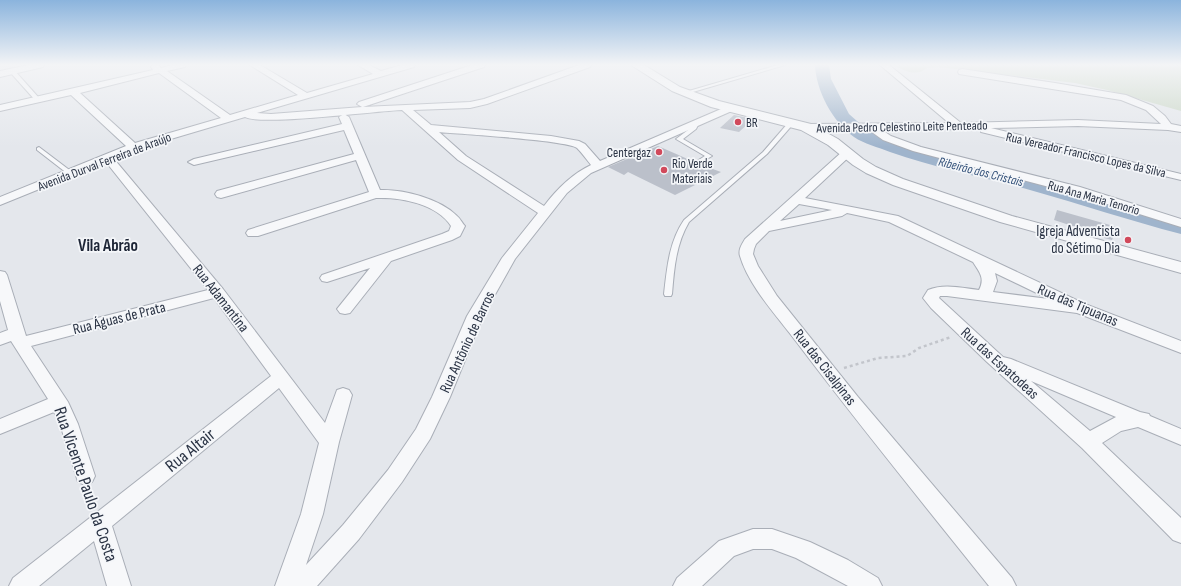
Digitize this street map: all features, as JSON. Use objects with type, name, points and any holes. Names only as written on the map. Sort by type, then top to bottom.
[{"type":"street","points":[[0,108],[71,92]]},
{"type":"street","points":[[73,92],[133,147]]},
{"type":"street","points":[[191,92],[228,118]]},
{"type":"street","points":[[300,92],[304,95]]},
{"type":"street","name":"Avenida Durval Ferreira de Araújo","points":[[3,200],[133,147],[314,92]]},
{"type":"street","points":[[342,110],[396,92]]},
{"type":"street","points":[[238,115],[271,117],[342,110],[474,104],[508,92]]},
{"type":"street","name":"Avenida Pedro Celestino Leite Penteado","points":[[685,92],[715,104],[799,125],[968,126],[1078,123],[1168,127],[1181,129]]},
{"type":"street","points":[[917,92],[957,125]]},
{"type":"street","points":[[1094,92],[1135,101],[1151,109],[1162,117],[1168,127]]},
{"type":"street","points":[[405,108],[462,158],[545,212]]},
{"type":"street","name":"Rua Antônio de Barros","points":[[302,586],[351,532],[399,470],[423,434],[475,316],[509,258],[545,212],[573,181],[587,171],[731,108]]},
{"type":"street","points":[[342,110],[359,156],[376,194]]},
{"type":"street","points":[[799,125],[833,142],[858,162],[871,170],[930,194],[1006,218],[1181,268]]},
{"type":"street","points":[[194,162],[347,126]]},
{"type":"street","points":[[833,142],[846,126]]},
{"type":"street","name":"Rua Ana Maria Tenorio","points":[[867,126],[887,138],[917,149],[1076,190],[1181,223]]},
{"type":"street","name":"Rua Vereador Francisco Lopes da Silva","points":[[968,126],[1181,177]]},
{"type":"street","points":[[427,128],[551,139],[575,143],[581,146],[598,166]]},
{"type":"street","name":"Rua das Cisalpinas","points":[[848,153],[750,242],[746,249],[746,254],[751,266],[769,294],[828,372],[1004,586]]},
{"type":"street","points":[[221,194],[359,156]]},
{"type":"street","name":"Rua Adamantina","points":[[108,158],[218,292],[329,442]]},
{"type":"street","points":[[253,233],[376,194],[406,197],[433,205],[451,215],[455,219],[458,226],[455,233],[447,237],[327,278]]},
{"type":"street","name":"Rua das Tipuanas","points":[[797,200],[872,214],[893,220],[922,232],[1080,308],[1181,347]]},
{"type":"street","name":"Rua das Tipuanas","points":[[765,228],[850,210]]},
{"type":"street","points":[[345,309],[386,258]]},
{"type":"street","name":"Rua das Tipuanas","points":[[978,259],[989,272],[991,277],[991,284],[984,296]]},
{"type":"street","name":"Rua Vicente Paulo da Costa","points":[[0,275],[18,338],[59,402],[69,424],[85,476]]},
{"type":"street","name":"Rua das Espatodeas","points":[[1080,308],[947,291],[938,291],[933,293],[931,298],[936,305],[964,332],[1089,442],[1181,533]]},
{"type":"street","name":"Rua Águas de Prata","points":[[0,339],[18,338],[218,292]]},
{"type":"street","points":[[993,358],[1142,419],[1181,437]]},
{"type":"street","name":"Rua Altair","points":[[21,586],[281,377]]},
{"type":"street","points":[[287,586],[312,514],[329,442],[343,395]]},
{"type":"street","points":[[0,427],[59,402]]},
{"type":"street","points":[[1089,442],[1116,424],[1142,419]]},
{"type":"street","name":"Rua Vicente Paulo da Costa","points":[[100,523],[119,586]]},
{"type":"street","points":[[685,586],[728,548],[753,539],[772,539],[802,549],[840,568],[870,586]]},
{"type":"lane","points":[[31,92],[37,99]]},
{"type":"lane","points":[[696,123],[694,128],[679,139],[709,156],[700,161]]},
{"type":"lane","points":[[668,294],[672,254],[680,229],[686,221],[799,125]]},
{"type":"lane","points":[[39,149],[70,173]]},
{"type":"path","points":[[828,372],[878,358],[907,356],[918,348],[964,332]]},
{"type":"path","name":"Rua Vicente Paulo da Costa","points":[[85,476],[100,523]]},
{"type":"green space","points":[[1115,92],[1181,92],[1181,111]]},
{"type":"building","name":"BR","points":[[734,115],[753,119],[739,132],[720,128]]},
{"type":"building","name":"Rio Verde Materiais","points":[[658,146],[721,172],[675,195],[628,172],[624,175],[608,167]]},
{"type":"building","points":[[1057,210],[1117,227],[1112,240],[1096,236],[1097,234],[1054,220]]},
{"type":"waterway","name":"Ribeirão dos Cristais","points":[[830,92],[842,117],[860,133],[869,138],[921,156],[1039,186],[1181,227]]},
{"type":"place","name":"BR","points":[[738,122]]},
{"type":"place","name":"Centergaz","points":[[659,152]]},
{"type":"place","name":"Rio Verde Materiais","points":[[664,170]]},
{"type":"place","name":"Igreja Adventista do Sétimo Dia","points":[[1128,240]]},
{"type":"district","name":"Vila Abrão","points":[[108,245]]}]
